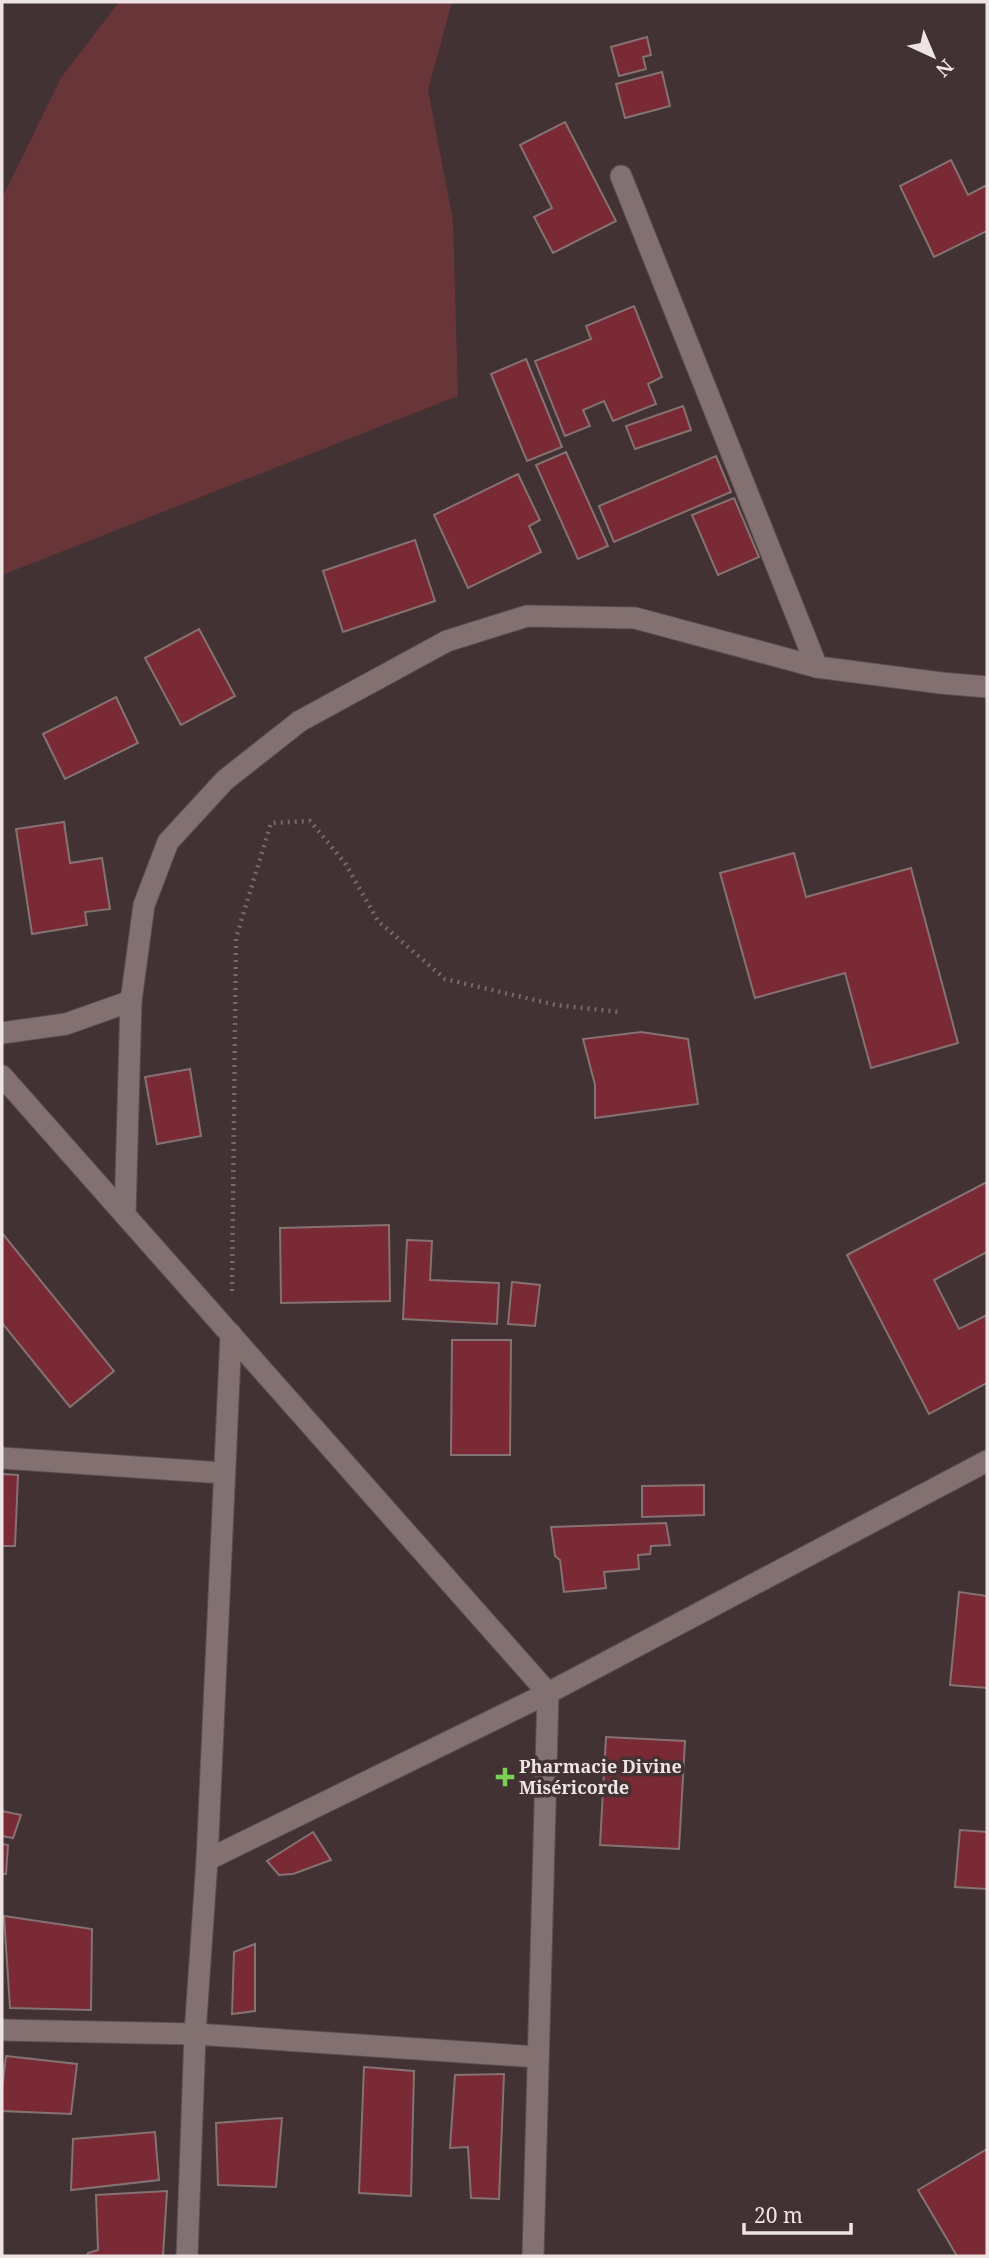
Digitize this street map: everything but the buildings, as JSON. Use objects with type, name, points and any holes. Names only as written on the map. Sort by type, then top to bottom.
[{"type":"street","points":[[621,176],[817,667]]},
{"type":"street","points":[[125,1215],[131,1001],[144,905],[168,842],[225,780],[300,721],[447,641],[527,616],[635,618],[817,667],[987,687]]},
{"type":"street","points":[[2,1033],[66,1024],[131,1001]]},
{"type":"street","points":[[2,1076],[548,1693],[533,2256]]},
{"type":"street","points":[[187,2256],[195,2034],[207,1860],[232,1334]]},
{"type":"street","points":[[2,1458],[224,1473]]},
{"type":"street","points":[[207,1860],[548,1693],[987,1461]]},
{"type":"street","points":[[2,2030],[195,2034],[538,2057]]},
{"type":"path","points":[[232,1334],[236,938],[271,823],[310,821],[345,863],[378,922],[445,979],[556,1005],[620,1013]]},
{"type":"shaded area","points":[[119,2],[452,2],[428,90],[453,221],[458,396],[2,575],[2,198],[61,78]]},
{"type":"place","name":"Pharmacie Divine Miséricorde","points":[[505,1777]]}]
